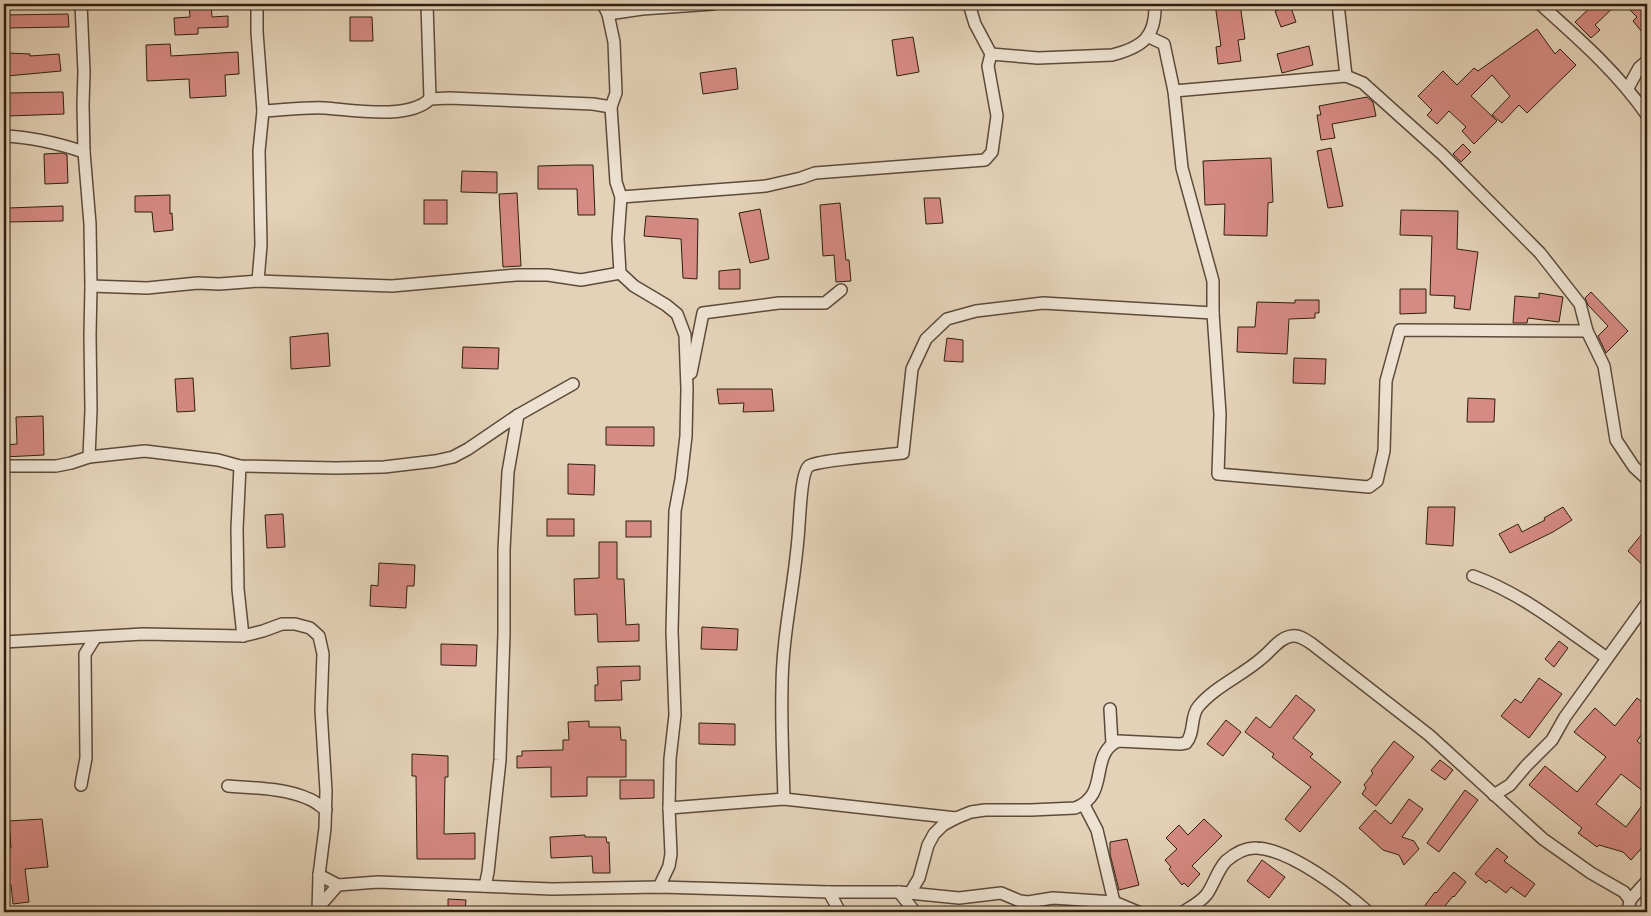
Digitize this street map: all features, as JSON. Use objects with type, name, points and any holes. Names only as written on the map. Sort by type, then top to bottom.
[{"type":"street","points":[[81,4],[84,72],[84,152],[90,224],[91,410],[89,457]]},
{"type":"street","points":[[257,4],[257,32],[263,111],[259,152],[261,245],[258,281]]},
{"type":"street","points":[[427,4],[430,99]]},
{"type":"street","points":[[659,887],[669,866],[671,854],[669,808],[670,759],[675,716],[672,631],[675,511],[686,436],[687,389],[684,335],[676,314],[666,305],[634,286],[620,272],[618,239],[621,197],[616,182],[612,107],[616,93],[616,72],[614,42],[605,9],[642,9],[713,4]]},
{"type":"street","points":[[621,197],[766,186],[816,173],[985,160],[992,152],[997,116],[988,66],[991,54],[974,24],[969,4]]},
{"type":"street","points":[[991,54],[1038,58],[1112,55],[1124,52],[1149,37],[1156,18],[1156,4]]},
{"type":"street","points":[[1338,4],[1346,76]]},
{"type":"street","points":[[1540,4],[1589,48],[1628,88],[1647,115]]},
{"type":"street","points":[[1149,37],[1164,44],[1174,91],[1182,168],[1214,281],[1213,313],[1220,414],[1218,474],[1369,487],[1377,481],[1384,451],[1386,381],[1400,330],[1587,331]]},
{"type":"street","points":[[1628,88],[1639,68],[1647,60]]},
{"type":"street","points":[[1174,91],[1346,76],[1363,83],[1434,147],[1540,253],[1580,304],[1587,331],[1604,366],[1616,440],[1634,466],[1647,479]]},
{"type":"street","points":[[263,111],[325,108],[352,112],[404,111],[423,106],[430,99],[449,98],[593,104],[612,107]]},
{"type":"street","points":[[4,136],[24,136],[51,141],[84,152]]},
{"type":"street","points":[[91,286],[147,288],[198,283],[219,284],[258,281],[392,286],[516,275],[548,275],[581,280],[620,272]]},
{"type":"street","points":[[687,389],[703,313],[779,303],[825,303],[842,290]]},
{"type":"street","points":[[784,798],[782,687],[785,638],[797,557],[801,493],[806,469],[810,465],[824,462],[903,453],[912,369],[926,339],[947,320],[976,310],[1043,303],[1213,313]]},
{"type":"street","points":[[4,466],[56,466],[89,457],[145,451],[218,460],[240,466],[384,467],[434,461],[453,457],[573,384]]},
{"type":"street","points":[[485,886],[500,760],[504,633],[504,550],[508,472],[518,416]]},
{"type":"street","points":[[240,466],[237,529],[238,590],[243,636]]},
{"type":"street","points":[[1473,576],[1522,598],[1607,658]]},
{"type":"street","points":[[1494,795],[1510,785],[1552,740],[1565,717],[1647,603]]},
{"type":"street","points":[[4,642],[143,634],[243,636],[263,632],[282,624],[295,624],[310,628],[319,636],[323,654],[321,710],[326,810],[319,874],[318,910]]},
{"type":"street","points":[[905,893],[919,878],[928,845],[934,834],[956,818],[971,812],[985,810],[1075,808],[1084,805],[1092,798],[1108,747],[1118,741],[1186,743],[1198,706],[1261,660],[1286,637],[1294,635],[1312,644],[1429,735],[1543,839],[1591,873],[1624,892],[1630,900]]},
{"type":"street","points":[[70,638],[85,654]]},
{"type":"street","points":[[81,785],[86,758],[85,654],[95,638]]},
{"type":"street","points":[[1110,709],[1112,744]]},
{"type":"street","points":[[1509,808],[1510,785]]},
{"type":"street","points":[[228,786],[275,790],[310,799],[326,810]]},
{"type":"street","points":[[310,799],[326,791]]},
{"type":"street","points":[[669,808],[784,798],[956,818]]},
{"type":"street","points":[[1084,805],[1098,830],[1114,902]]},
{"type":"street","points":[[1183,912],[1195,906],[1206,895],[1225,863],[1234,854],[1256,848],[1270,850],[1290,858],[1342,890],[1368,912]]},
{"type":"street","points":[[319,874],[338,885],[378,882],[552,889],[659,887],[905,893],[959,898],[1000,893],[1028,902],[1053,898],[1114,902],[1138,912]]},
{"type":"street","points":[[1628,912],[1630,900],[1647,882]]},
{"type":"street","points":[[318,910],[338,885]]},
{"type":"street","points":[[829,892],[840,912]]},
{"type":"street","points":[[905,893],[915,912]]},
{"type":"building","points":[[189,4],[211,4],[212,17],[228,16],[228,27],[198,28],[198,34],[175,35],[174,18],[190,17]]},
{"type":"building","points":[[1215,4],[1240,4],[1245,39],[1238,40],[1241,61],[1218,64],[1216,47],[1221,46]]},
{"type":"building","points":[[1594,4],[1617,4],[1595,25],[1600,30],[1591,38],[1575,22]]},
{"type":"building","points":[[1624,4],[1647,4],[1647,38],[1633,21],[1637,17]]},
{"type":"building","points":[[1290,5],[1296,22],[1281,27],[1275,11]]},
{"type":"building","points":[[68,14],[69,27],[4,28],[5,15]]},
{"type":"building","points":[[350,17],[372,17],[373,41],[350,41]]},
{"type":"building","points":[[1537,29],[1555,54],[1560,49],[1576,65],[1527,113],[1519,105],[1502,123],[1492,115],[1510,96],[1492,75],[1471,96],[1497,121],[1474,144],[1462,131],[1466,127],[1449,111],[1437,124],[1427,115],[1432,110],[1418,96],[1443,71],[1457,85],[1474,68],[1478,71]]},
{"type":"building","points":[[913,37],[919,72],[897,76],[892,40]]},
{"type":"building","points":[[170,44],[171,56],[238,52],[239,74],[225,75],[226,96],[190,98],[189,79],[147,81],[146,45]]},
{"type":"building","points":[[1309,46],[1313,65],[1282,73],[1277,54]]},
{"type":"building","points":[[8,53],[30,54],[30,56],[59,54],[61,71],[7,76]]},
{"type":"building","points":[[736,68],[738,89],[703,94],[700,73]]},
{"type":"building","points":[[63,92],[64,114],[8,116],[7,93]]},
{"type":"building","points":[[1367,97],[1373,102],[1376,116],[1332,124],[1335,138],[1321,140],[1317,115],[1321,115],[1319,106]]},
{"type":"building","points":[[1463,144],[1471,152],[1461,162],[1453,154]]},
{"type":"building","points":[[1331,148],[1343,206],[1328,208],[1317,151]]},
{"type":"building","points":[[63,153],[67,155],[68,183],[45,184],[44,154]]},
{"type":"building","points":[[1271,158],[1273,202],[1268,203],[1267,236],[1224,235],[1225,204],[1205,205],[1203,161]]},
{"type":"building","points":[[593,165],[595,215],[578,215],[577,189],[538,189],[538,166]]},
{"type":"building","points":[[462,171],[497,172],[497,193],[461,192]]},
{"type":"building","points":[[517,193],[521,266],[503,267],[499,194]]},
{"type":"building","points":[[170,195],[170,214],[172,213],[173,230],[154,232],[152,212],[135,212],[135,196]]},
{"type":"building","points":[[924,198],[940,198],[943,223],[926,224]]},
{"type":"building","points":[[424,200],[447,200],[447,224],[424,224]]},
{"type":"building","points":[[840,203],[846,260],[849,260],[851,281],[836,282],[834,255],[823,256],[820,205]]},
{"type":"building","points":[[63,206],[63,221],[8,222],[8,208]]},
{"type":"building","points":[[760,209],[769,259],[750,263],[739,213]]},
{"type":"building","points":[[1401,210],[1458,211],[1457,249],[1478,252],[1470,310],[1454,308],[1455,296],[1430,295],[1432,236],[1400,235]]},
{"type":"building","points":[[646,216],[698,219],[697,279],[683,278],[681,239],[644,236]]},
{"type":"building","points":[[740,269],[740,289],[719,289],[719,271]]},
{"type":"building","points":[[1400,289],[1426,289],[1426,313],[1400,314]]},
{"type":"building","points":[[1591,292],[1628,331],[1606,353],[1598,336],[1608,326],[1588,305],[1585,298]]},
{"type":"building","points":[[1539,293],[1563,297],[1559,322],[1528,318],[1527,323],[1513,323],[1515,296],[1539,298]]},
{"type":"building","points":[[1295,300],[1319,300],[1319,313],[1315,313],[1315,318],[1289,319],[1287,354],[1237,352],[1238,327],[1255,327],[1257,302],[1295,303]]},
{"type":"building","points":[[328,333],[330,366],[291,369],[290,337]]},
{"type":"building","points":[[947,338],[963,340],[963,362],[944,361]]},
{"type":"building","points":[[463,347],[499,348],[498,369],[462,368]]},
{"type":"building","points":[[1294,358],[1326,359],[1325,384],[1293,383]]},
{"type":"building","points":[[193,378],[195,411],[177,412],[175,379]]},
{"type":"building","points":[[717,389],[772,389],[774,411],[743,412],[744,403],[719,404]]},
{"type":"building","points":[[1468,398],[1495,399],[1494,422],[1467,422]]},
{"type":"building","points":[[43,416],[44,455],[4,457],[4,445],[17,444],[16,417]]},
{"type":"building","points":[[606,427],[654,427],[654,446],[606,445]]},
{"type":"building","points":[[568,464],[595,465],[594,495],[568,494]]},
{"type":"building","points":[[1428,507],[1455,507],[1453,546],[1426,544]]},
{"type":"building","points":[[1563,507],[1572,520],[1553,532],[1510,553],[1499,534],[1518,524],[1522,532],[1545,520],[1544,518]]},
{"type":"building","points":[[283,514],[285,547],[267,548],[265,515]]},
{"type":"building","points":[[547,519],[574,519],[574,536],[547,536]]},
{"type":"building","points":[[626,521],[651,521],[651,537],[626,537]]},
{"type":"building","points":[[1647,528],[1647,569],[1628,551]]},
{"type":"building","points":[[599,542],[617,542],[617,579],[624,579],[626,625],[639,624],[639,641],[598,642],[597,614],[575,615],[574,579],[599,578]]},
{"type":"building","points":[[379,563],[415,565],[414,586],[407,586],[406,608],[370,606],[371,585],[378,586]]},
{"type":"building","points":[[702,627],[738,629],[737,650],[701,649]]},
{"type":"building","points":[[1559,641],[1568,648],[1554,667],[1545,659]]},
{"type":"building","points":[[441,644],[477,645],[476,666],[441,665]]},
{"type":"building","points":[[640,666],[640,680],[621,681],[622,700],[595,701],[595,685],[598,685],[597,667]]},
{"type":"building","points":[[1539,678],[1562,694],[1529,738],[1501,716],[1515,699],[1521,703]]},
{"type":"building","points":[[1296,695],[1315,710],[1293,738],[1313,754],[1310,757],[1341,782],[1300,832],[1285,819],[1311,787],[1272,757],[1274,754],[1245,732],[1256,717],[1270,728]]},
{"type":"building","points":[[1637,698],[1647,706],[1647,727],[1637,741],[1647,749],[1647,794],[1621,774],[1596,804],[1626,827],[1647,799],[1647,842],[1631,860],[1623,852],[1599,845],[1597,847],[1578,833],[1582,828],[1529,785],[1545,766],[1577,792],[1606,757],[1574,732],[1595,708],[1615,726]]},
{"type":"building","points":[[1226,720],[1241,732],[1223,756],[1207,744]]},
{"type":"building","points":[[589,721],[589,727],[620,727],[621,740],[626,740],[626,777],[587,777],[587,796],[551,797],[551,767],[517,768],[517,756],[522,756],[522,751],[563,750],[563,740],[569,740],[568,722]]},
{"type":"building","points":[[699,723],[735,724],[735,745],[699,744]]},
{"type":"building","points":[[1394,741],[1414,757],[1376,806],[1362,794],[1366,788],[1364,785],[1373,773],[1371,771]]},
{"type":"building","points":[[412,754],[448,756],[448,777],[445,777],[444,834],[475,833],[475,859],[417,859],[416,776],[412,776]]},
{"type":"building","points":[[1440,760],[1453,770],[1445,780],[1431,770]]},
{"type":"building","points":[[620,780],[654,780],[654,798],[620,799]]},
{"type":"building","points":[[1465,790],[1478,800],[1439,852],[1427,843]]},
{"type":"building","points":[[1409,799],[1423,809],[1402,837],[1414,841],[1419,849],[1404,865],[1399,855],[1383,850],[1359,828],[1375,810],[1391,824]]},
{"type":"building","points":[[42,819],[48,867],[25,869],[29,902],[13,904],[11,885],[4,885],[4,849],[11,848],[9,821]]},
{"type":"building","points":[[1204,819],[1222,836],[1192,866],[1200,874],[1188,887],[1184,883],[1182,885],[1169,869],[1171,867],[1165,860],[1177,849],[1166,838],[1179,825],[1188,835]]},
{"type":"building","points":[[585,835],[585,837],[606,837],[607,843],[609,842],[610,873],[593,873],[592,856],[551,858],[550,837]]},
{"type":"building","points":[[1127,839],[1139,885],[1119,890],[1110,854],[1110,842]]},
{"type":"building","points":[[1497,848],[1508,857],[1504,861],[1535,884],[1525,897],[1511,887],[1506,893],[1489,880],[1486,883],[1475,874]]},
{"type":"building","points":[[1262,860],[1285,877],[1269,898],[1247,881]]},
{"type":"building","points":[[1454,872],[1466,882],[1454,897],[1440,912],[1420,912],[1435,892]]},
{"type":"building","points":[[448,899],[466,900],[465,912],[448,912]]}]
